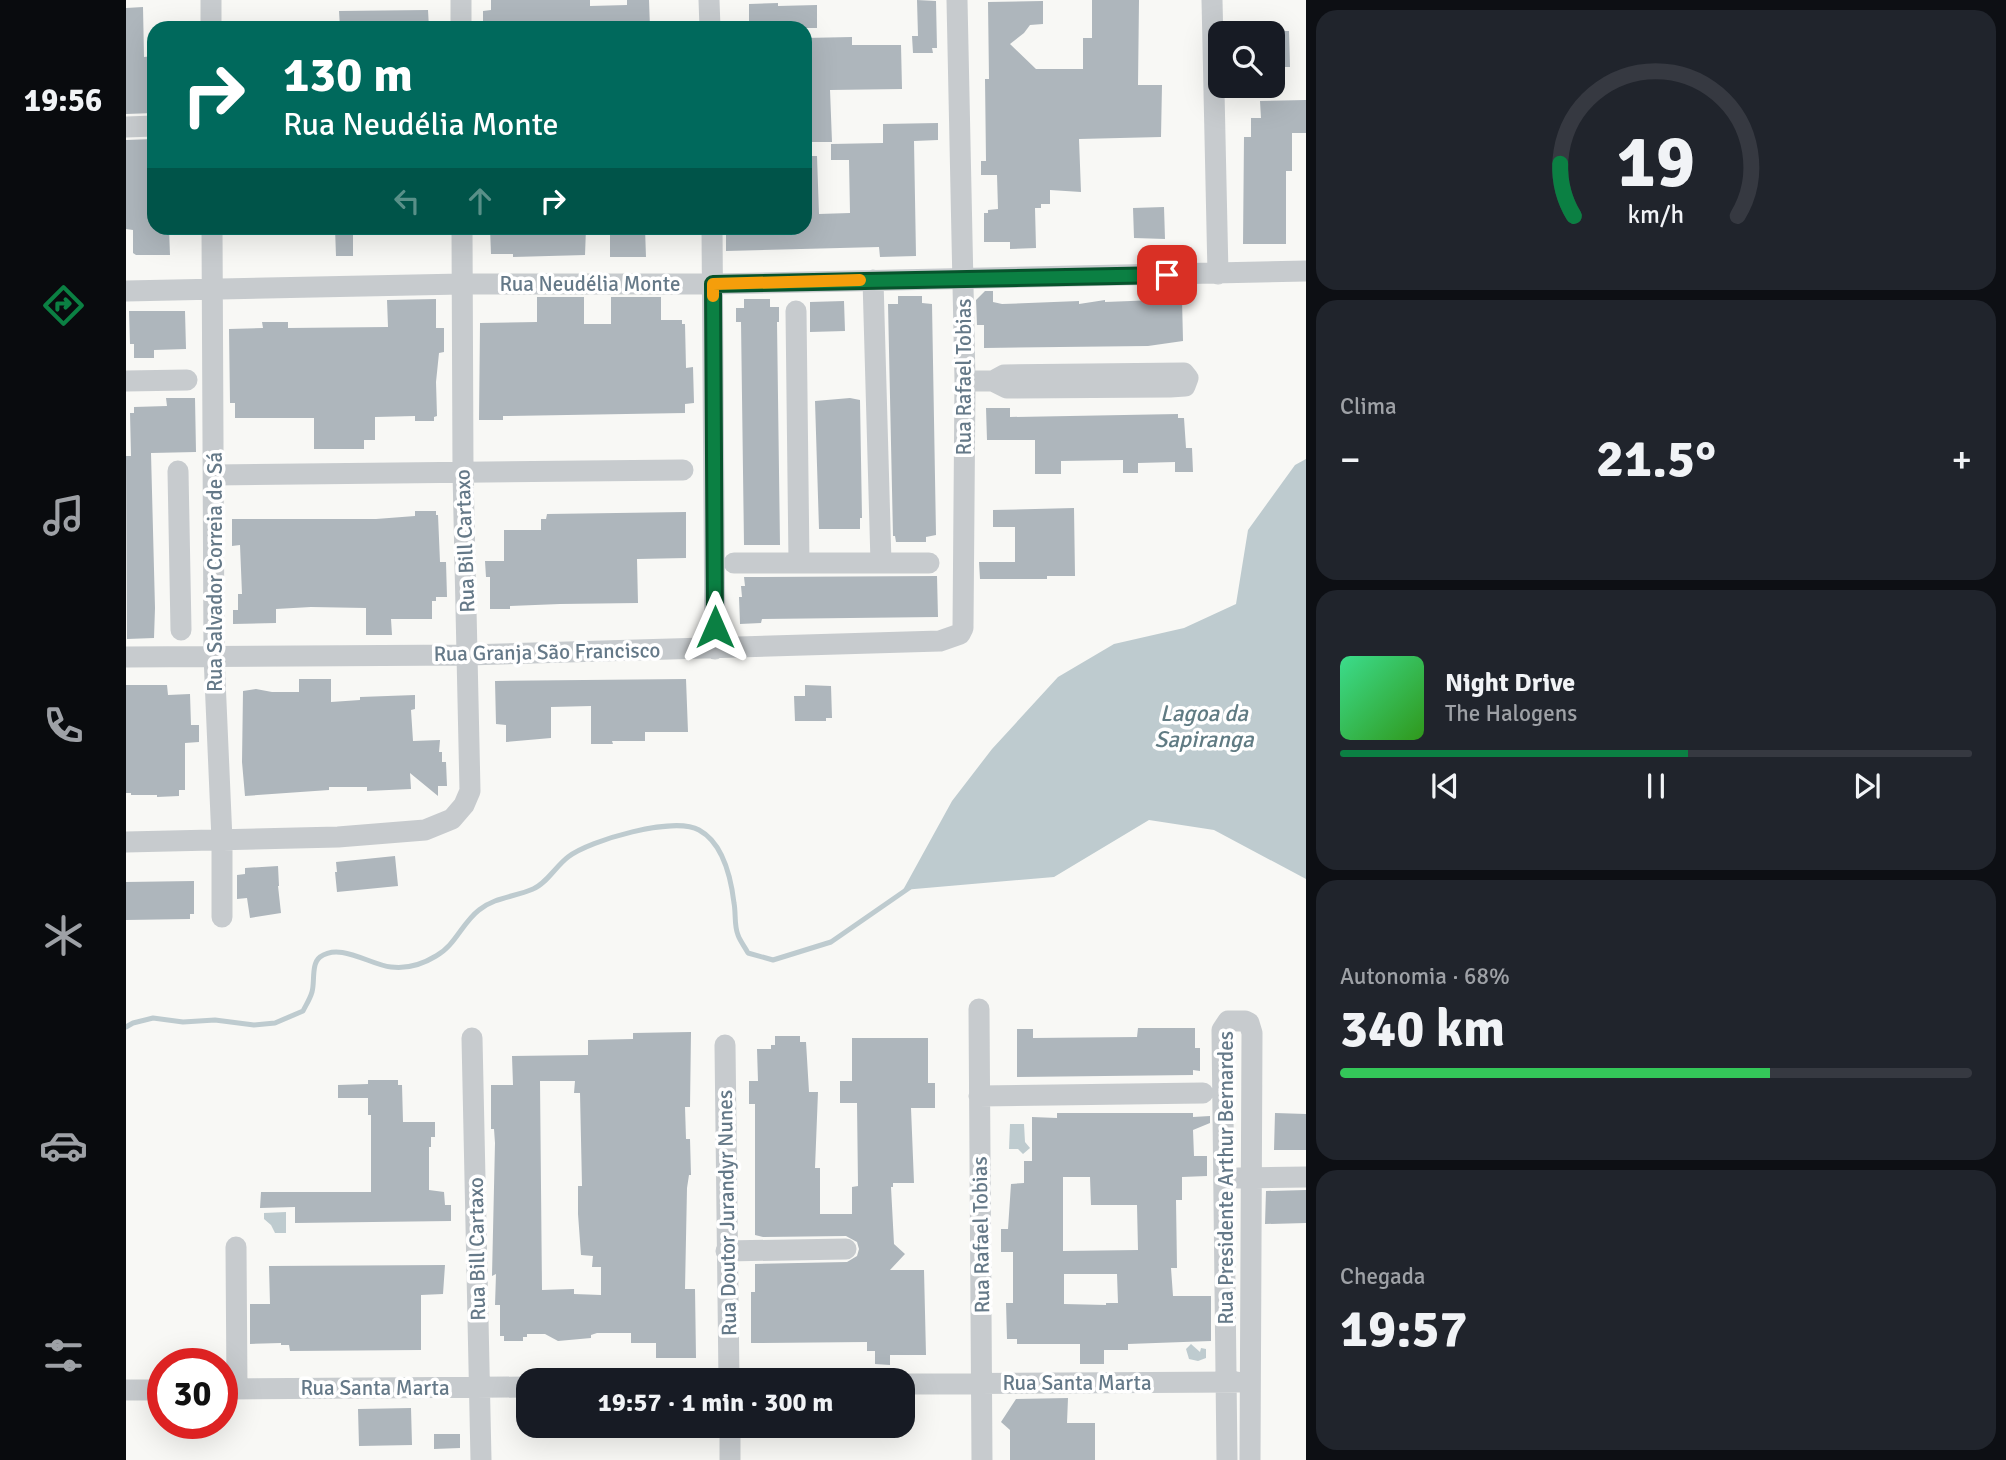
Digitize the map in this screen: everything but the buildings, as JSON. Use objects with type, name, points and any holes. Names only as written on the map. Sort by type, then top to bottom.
[{"type":"street","points":[[211,0],[211,21]]},
{"type":"street","points":[[461,0],[461,21]]},
{"type":"street","points":[[709,0],[710,21]]},
{"type":"street","name":"Rua Rafael Tobias","points":[[957,0],[965,380],[963,628]]},
{"type":"street","points":[[1212,0],[1218,274]]},
{"type":"street","points":[[126,127],[147,126]]},
{"type":"street","name":"Rua Salvador Correia de Sá","points":[[212,235],[214,656],[222,841],[222,916]]},
{"type":"street","name":"Rua Bill Cartaxo","points":[[222,841],[338,837],[425,830],[452,819],[464,805],[470,791],[461,235]]},
{"type":"street","points":[[712,235],[715,649]]},
{"type":"street","name":"Rua Neudélia Monte","points":[[126,291],[462,284],[713,284],[1306,271]]},
{"type":"street","points":[[873,280],[881,563]]},
{"type":"street","points":[[796,311],[799,563]]},
{"type":"street","points":[[965,380],[993,381],[1007,388],[1170,387],[1185,386],[1188,378],[1184,373],[1004,375],[993,381]]},
{"type":"street","points":[[126,381],[187,380]]},
{"type":"street","points":[[214,475],[683,470]]},
{"type":"street","points":[[178,471],[181,630]]},
{"type":"street","points":[[734,563],[929,562]]},
{"type":"street","points":[[180,580],[214,579]]},
{"type":"street","name":"Rua Granja São Francisco","points":[[126,657],[468,655],[715,649],[940,641],[954,638],[963,628]]},
{"type":"street","points":[[126,842],[222,841]]},
{"type":"street","name":"Rua Rafael Tobias","points":[[979,1009],[982,1460]]},
{"type":"street","name":"Rua Presidente Arthur Bernardes","points":[[1227,1460],[1222,1030],[1228,1021],[1238,1020],[1249,1023],[1252,1032],[1251,1460]]},
{"type":"street","name":"Rua Bill Cartaxo","points":[[472,1038],[481,1460]]},
{"type":"street","name":"Rua Doutor Jurandyr Nunes","points":[[726,1045],[729,1368]]},
{"type":"street","points":[[979,1096],[1203,1093]]},
{"type":"street","points":[[1224,1178],[1306,1177]]},
{"type":"street","points":[[232,1348],[236,1247]]},
{"type":"street","points":[[726,1251],[846,1249]]},
{"type":"street","name":"Rua Santa Marta","points":[[915,1384],[1250,1382]]},
{"type":"street","name":"Rua Santa Marta","points":[[238,1389],[516,1387]]},
{"type":"street","points":[[126,1390],[147,1390]]},
{"type":"street","points":[[730,1438],[730,1460]]},
{"type":"water","name":"Lagoa da Sapiranga","points":[[1306,459],[1306,879],[1214,830],[1149,820],[1054,877],[903,890],[952,801],[992,749],[1058,677],[1114,644],[1184,628],[1236,604],[1248,530],[1295,465]]},
{"type":"water","points":[[1010,1124],[1024,1124],[1025,1142],[1030,1148],[1023,1154],[1018,1149],[1009,1149]]},
{"type":"water","points":[[286,1212],[286,1233],[275,1233],[264,1219],[264,1213]]},
{"type":"water","points":[[1191,1344],[1200,1352],[1201,1348],[1206,1349],[1206,1358],[1198,1361],[1189,1359],[1186,1349]]},
{"type":"waterway","points":[[126,1027],[153,1018],[183,1022],[215,1020],[254,1025],[275,1023],[303,1011],[312,992],[314,969],[320,957],[337,952],[391,967],[420,964],[443,952],[479,910],[492,902],[538,887],[568,857],[579,850],[613,837],[652,828],[687,826],[699,830],[714,843],[728,872],[740,939],[748,953],[773,960],[831,942],[909,888]]},
{"type":"slow traffic","points":[[713,296],[713,284],[860,280]]},
{"type":"route","points":[[715,627],[713,284],[1167,275]]}]
